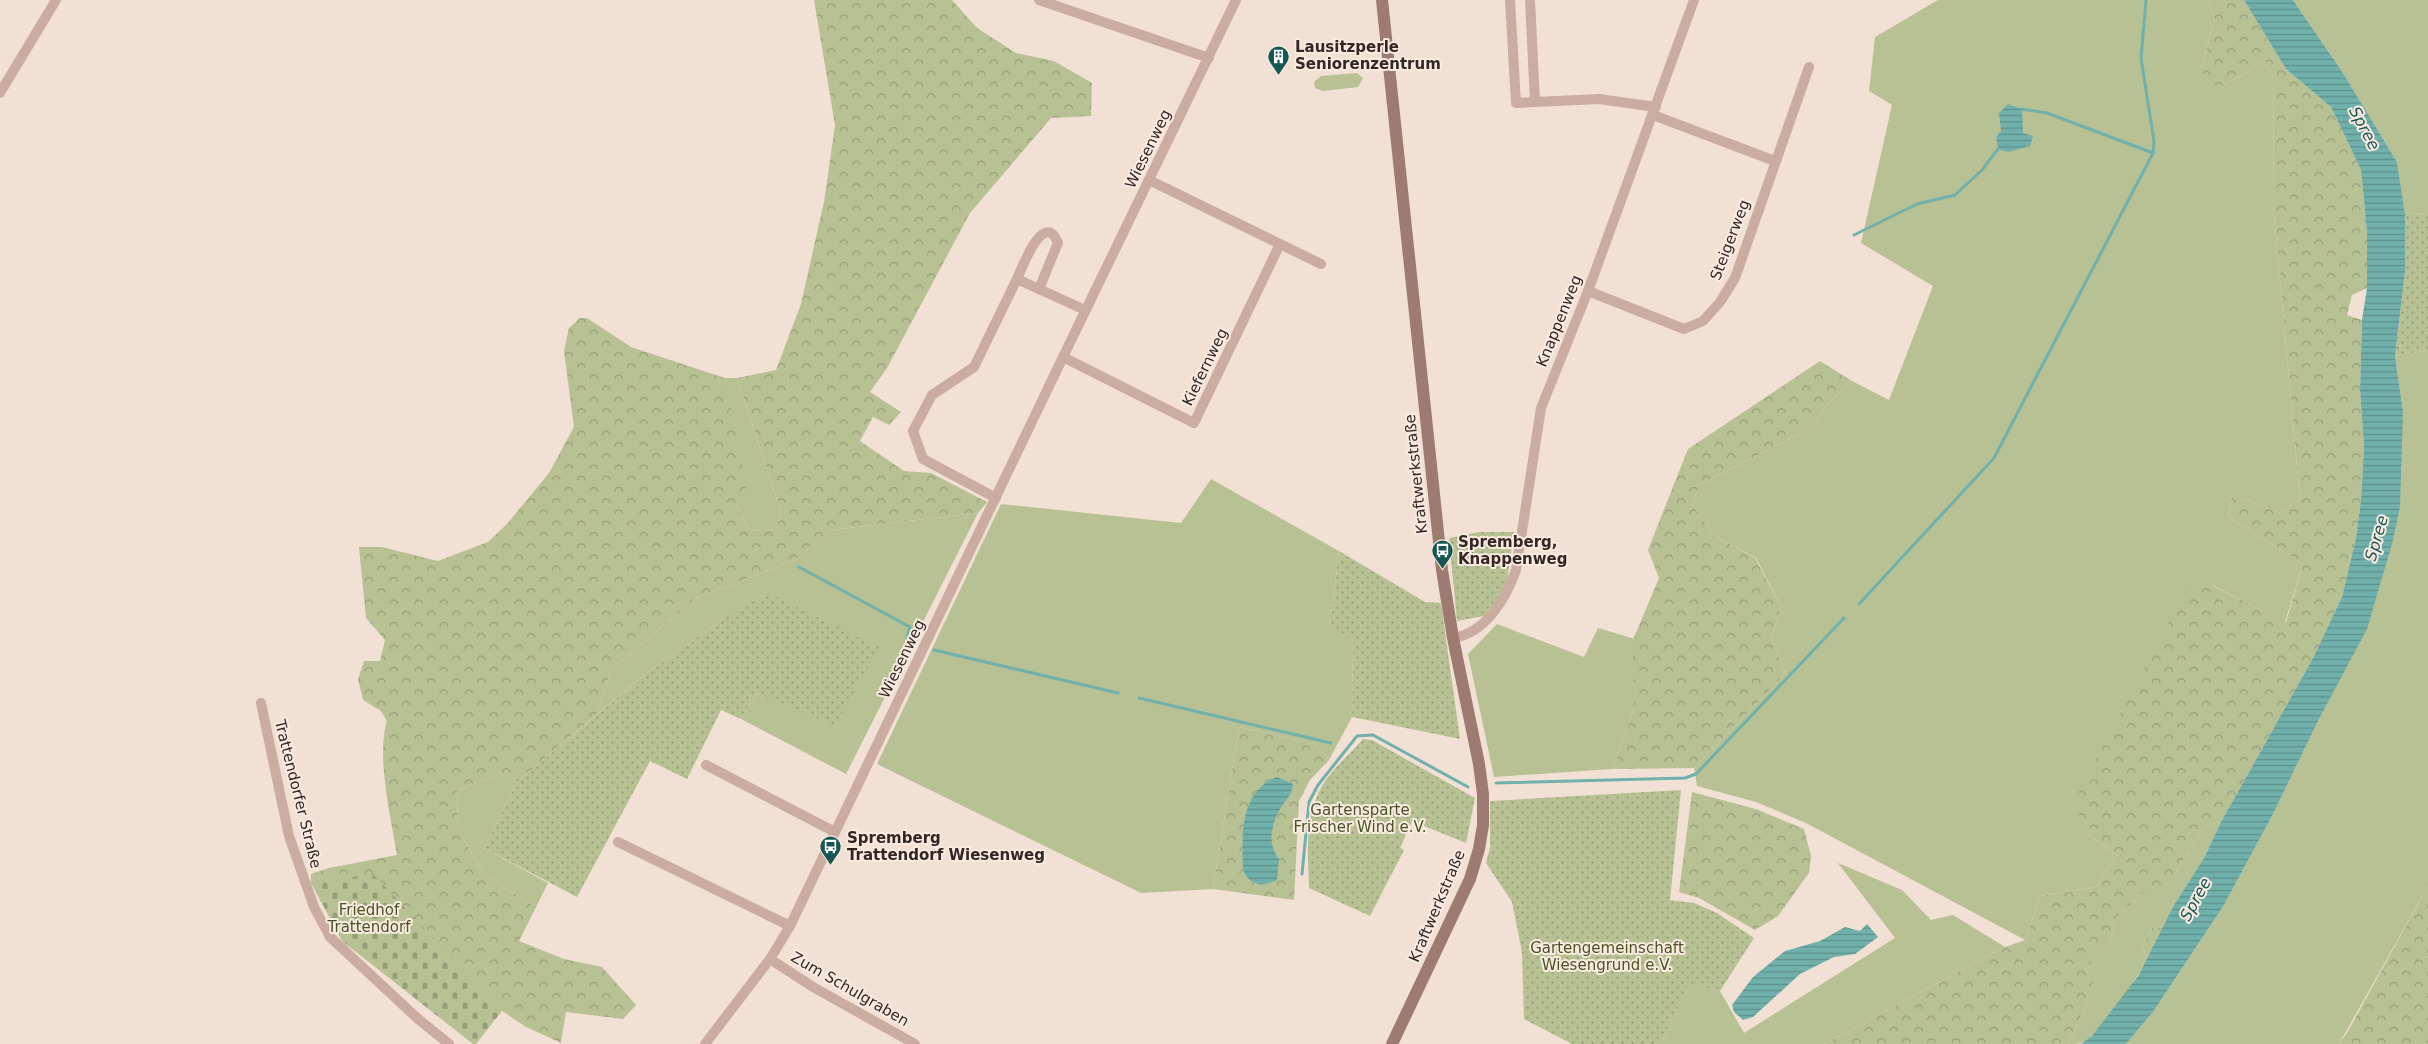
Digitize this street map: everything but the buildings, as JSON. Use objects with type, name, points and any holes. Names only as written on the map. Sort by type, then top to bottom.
[{"type":"main road","name":"Kraftwerkstraße","points":[[1382,0],[1441,562],[1483,794],[1483,825],[1479,849],[1470,879],[1392,1044]]},
{"type":"street","points":[[0,93],[56,0]]},
{"type":"street","points":[[1039,0],[1208,58]]},
{"type":"street","name":"Wiesenweg","points":[[705,1044],[770,959],[790,926],[1062,357],[1150,180],[1236,0]]},
{"type":"street","points":[[1510,0],[1516,71],[1516,103],[1598,99],[1655,111],[1775,161]]},
{"type":"street","points":[[1530,0],[1535,102]]},
{"type":"street","name":"Knappenweg","points":[[1454,638],[1466,636],[1479,626],[1499,605],[1510,587],[1516,570],[1541,408],[1588,291],[1694,0]]},
{"type":"street","name":"Steigerweg","points":[[1588,291],[1684,328],[1703,321],[1720,302],[1734,278],[1810,67]]},
{"type":"street","points":[[1516,71],[1534,70]]},
{"type":"street","points":[[1150,180],[1321,264]]},
{"type":"street","points":[[996,498],[923,459],[913,431],[932,396],[974,367],[1036,239],[1042,234],[1050,234],[1056,237],[1058,243],[1039,289]]},
{"type":"street","name":"Kiefernweg","points":[[1062,357],[1194,423],[1280,244]]},
{"type":"street","points":[[1018,279],[1085,310]]},
{"type":"street","name":"Trattendorfer Straße","points":[[261,703],[290,836],[314,908],[330,937],[417,1018],[449,1044]]},
{"type":"street","points":[[706,765],[835,832]]},
{"type":"street","points":[[618,842],[790,926]]},
{"type":"street","name":"Zum Schulgraben","points":[[770,959],[813,987],[915,1044]]},
{"type":"green space","points":[[814,0],[952,0],[977,28],[1016,53],[1054,61],[1092,83],[1091,116],[1051,118],[970,213],[887,368],[870,392],[901,412],[889,425],[873,417],[860,441],[904,471],[931,473],[987,502],[978,513],[831,530],[795,560],[696,598],[611,670],[596,715],[517,782],[506,772],[457,790],[458,828],[483,874],[536,907],[519,941],[564,959],[602,967],[636,1005],[623,1019],[566,1012],[561,1043],[526,1027],[311,883],[311,874],[329,868],[397,855],[388,806],[384,769],[384,735],[387,721],[381,711],[363,700],[358,679],[364,661],[380,661],[385,640],[366,618],[359,547],[382,547],[438,561],[488,542],[507,524],[549,473],[574,427],[564,351],[569,328],[580,318],[587,318],[631,347],[725,378],[747,486],[736,504],[750,531],[776,529],[781,512],[737,378],[776,370],[801,304],[824,202],[835,125]]},
{"type":"green space","points":[[1938,0],[2208,0],[2215,19],[2201,69],[2223,86],[2265,61],[2274,77],[2273,203],[2300,499],[2281,513],[2232,495],[2228,517],[2303,564],[2285,622],[2212,585],[2085,832],[2117,855],[2096,887],[2040,896],[2025,940],[1806,823],[1756,802],[1697,786],[1694,768],[1786,673],[1771,639],[1781,607],[1756,558],[1715,536],[1692,505],[1699,485],[1809,429],[1830,402],[1852,381],[1889,400],[1933,286],[1861,243],[1892,105],[1869,91],[1875,37]]},
{"type":"green space","points":[[2208,0],[2244,0],[2286,69],[2331,107],[2361,170],[2367,233],[2367,288],[2352,295],[2347,315],[2362,320],[2360,390],[2364,447],[2361,499],[2356,538],[2342,597],[2313,658],[2221,822],[2205,826],[2173,877],[2159,894],[2143,892],[2115,919],[2109,946],[2089,955],[2094,977],[2089,1000],[2068,1044],[1824,1044],[2005,947],[2025,940],[2040,896],[2096,887],[2117,855],[2085,832],[2074,801],[2190,582],[2211,585],[2286,622],[2303,564],[2228,517],[2232,495],[2281,513],[2300,499],[2273,203],[2274,77],[2265,61],[2223,86],[2208,83],[2201,69],[2215,19]]},
{"type":"green space","points":[[2293,0],[2428,0],[2428,214],[2405,213],[2397,162],[2343,73]]},
{"type":"green space","points":[[1357,73],[1363,78],[1358,87],[1323,91],[1315,88],[1314,82],[1321,76]]},
{"type":"green space","points":[[2405,213],[2428,214],[2428,350],[2395,356],[2405,272]]},
{"type":"green space","points":[[2428,350],[2428,886],[2339,1044],[2126,1044],[2153,1012],[2224,905],[2273,814],[2320,717],[2403,411],[2395,356]]},
{"type":"green space","points":[[1820,361],[1852,381],[1830,402],[1809,429],[1699,485],[1692,505],[1715,536],[1755,558],[1781,607],[1771,639],[1786,673],[1694,768],[1613,769],[1634,708],[1633,640],[1659,578],[1648,550],[1688,449]]},
{"type":"green space","points":[[725,378],[737,378],[781,512],[776,529],[750,531],[736,504]]},
{"type":"green space","points":[[1211,479],[1339,551],[1330,624],[1353,640],[1352,717],[1329,760],[1315,744],[1239,727],[1213,889],[1141,893],[877,764],[1001,504],[1181,523]]},
{"type":"green space","points":[[978,513],[846,774],[741,719],[757,693],[726,617],[644,675],[596,715],[611,670],[696,598],[795,560],[831,530]]},
{"type":"green space","points":[[1479,532],[1514,532],[1506,587],[1484,616],[1457,621],[1449,538]]},
{"type":"green space","points":[[1339,551],[1425,602],[1441,603],[1460,739],[1352,717],[1353,641],[1330,624]]},
{"type":"green space","points":[[768,593],[879,647],[835,726],[757,693],[741,719],[721,710],[687,779],[650,761],[577,897],[484,848],[517,782],[644,675],[726,617]]},
{"type":"green space","points":[[1497,624],[1584,657],[1598,628],[1635,639],[1634,708],[1613,769],[1494,777],[1468,654]]},
{"type":"green space","points":[[1239,727],[1315,744],[1329,760],[1310,780],[1299,801],[1294,900],[1213,889]]},
{"type":"green space","name":"Gartensparte Frischer Wind e.V.","points":[[1363,739],[1372,740],[1475,798],[1466,843],[1412,821],[1400,848],[1404,850],[1370,916],[1309,888],[1308,836],[1316,798],[1331,774]]},
{"type":"green space","points":[[506,772],[517,782],[484,848],[548,883],[536,907],[483,874],[458,828],[457,790]]},
{"type":"green space","name":"Gartengemeinschaft Wiesengrund e.V.","points":[[1681,790],[1670,900],[1694,903],[1717,913],[1754,938],[1720,991],[1689,984],[1661,1044],[1572,1044],[1524,1019],[1522,952],[1512,902],[1486,863],[1490,847],[1490,801]]},
{"type":"green space","points":[[1692,792],[1756,809],[1804,829],[1811,856],[1809,873],[1778,916],[1755,930],[1699,898],[1679,892]]},
{"type":"green space","points":[[2221,822],[2204,858],[2174,905],[2163,927],[2152,928],[2142,945],[2147,958],[2119,1004],[2092,1036],[2082,1043],[2068,1044],[2089,1000],[2088,955],[2109,946],[2115,919],[2143,892],[2173,877],[2205,826]]},
{"type":"green space","points":[[1838,863],[1902,890],[1931,920],[1953,915],[2005,947],[1824,1044],[1661,1044],[1689,983],[1720,991],[1744,1033],[1895,938]]},
{"type":"green space","name":"Friedhof Trattendorf","points":[[373,874],[502,1011],[476,1044],[473,1044],[342,941],[311,883]]},
{"type":"green space","points":[[2428,886],[2428,1044],[2339,1044],[2348,1031]]},
{"type":"green space","points":[[2163,927],[2147,958],[2142,945],[2152,928]]},
{"type":"water","name":"Spree","points":[[2244,0],[2293,0],[2343,73],[2397,162],[2405,213],[2405,272],[2395,356],[2403,411],[2400,507],[2392,544],[2367,629],[2320,717],[2273,814],[2224,905],[2153,1012],[2126,1044],[2081,1044],[2092,1036],[2138,976],[2174,905],[2204,858],[2221,822],[2313,658],[2342,597],[2356,538],[2361,499],[2364,447],[2360,390],[2362,320],[2367,288],[2367,233],[2361,170],[2331,107],[2286,69]]},
{"type":"water","points":[[2008,104],[2022,109],[2023,133],[2033,136],[2030,146],[2008,152],[1998,149],[1996,137],[2001,131],[1999,113]]},
{"type":"water","points":[[1277,777],[1293,784],[1288,798],[1274,821],[1272,841],[1275,853],[1279,859],[1277,880],[1266,884],[1257,884],[1249,879],[1243,870],[1243,829],[1245,816],[1249,804],[1256,793],[1265,784]]},
{"type":"water","points":[[1867,924],[1878,937],[1855,954],[1834,957],[1800,974],[1753,1017],[1743,1020],[1734,1012],[1732,1005],[1753,977],[1785,951],[1820,941],[1845,927],[1860,931]]},
{"type":"waterway","points":[[1859,604],[1994,458],[2153,153],[2154,141],[2141,58],[2146,0]]},
{"type":"waterway","points":[[2022,109],[2047,113],[2153,153]]},
{"type":"waterway","points":[[1854,235],[1917,204],[1955,195],[1982,170],[1998,149]]},
{"type":"waterway","points":[[799,567],[910,627],[907,637]]},
{"type":"waterway","points":[[1496,783],[1685,778],[1696,774],[1844,618]]},
{"type":"waterway","points":[[934,650],[1118,693]]},
{"type":"waterway","points":[[1139,698],[1331,743]]},
{"type":"waterway","points":[[1302,874],[1309,802],[1318,785],[1357,736],[1373,735],[1468,787]]},
{"type":"place","name":"Lausitzperle Seniorenzentrum","points":[[1279,75]]},
{"type":"place","name":"Spremberg, Knappenweg","points":[[1442,570]]},
{"type":"place","name":"Spremberg Trattendorf Wiesenweg","points":[[831,866]]}]
